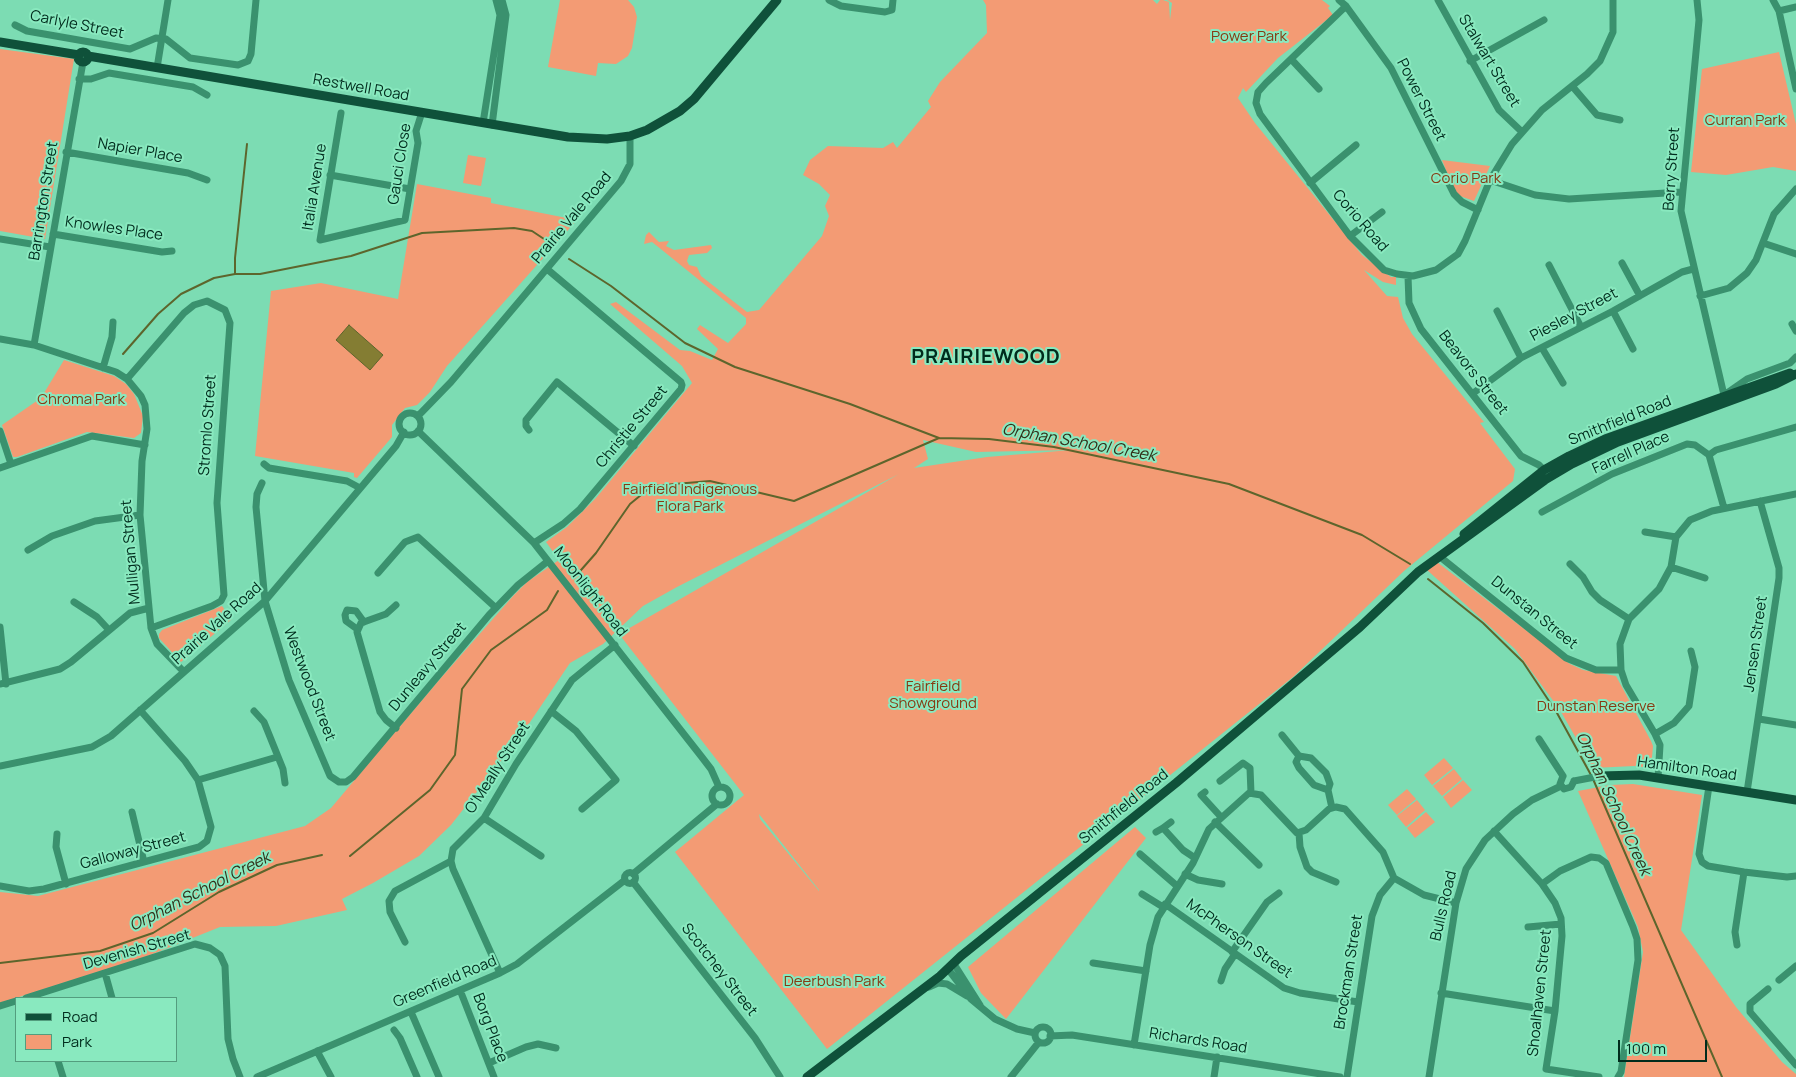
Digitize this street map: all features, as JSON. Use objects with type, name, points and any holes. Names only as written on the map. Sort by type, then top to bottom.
[{"type":"main road","points":[[630,136],[663,122],[687,105],[777,0]]},
{"type":"main road","name":"Restwell Road","points":[[0,42],[83,58],[158,68],[586,139],[630,136]]},
{"type":"main road","name":"Smithfield Road","points":[[1450,548],[1475,524],[1544,470],[1605,438],[1794,370]]},
{"type":"main road","name":"Smithfield Road","points":[[807,1077],[925,988],[1266,709],[1360,627],[1406,582],[1450,548],[1555,473],[1618,442],[1781,382],[1794,370]]},
{"type":"main road","points":[[1676,422],[1688,414],[1720,401],[1724,395],[1730,397],[1764,385],[1781,382]]},
{"type":"main road","points":[[1505,510],[1517,496],[1543,475],[1544,470],[1551,471],[1598,446],[1618,442]]},
{"type":"main road","name":"Hamilton Road","points":[[1600,776],[1622,774],[1658,778],[1796,800]]},
{"type":"street","points":[[158,68],[168,0]]},
{"type":"street","points":[[162,38],[168,39],[182,54],[190,58],[242,65],[248,61],[251,54],[256,0]]},
{"type":"street","points":[[488,124],[500,15],[496,0]]},
{"type":"street","points":[[488,124],[506,15],[502,0]]},
{"type":"street","points":[[830,0],[841,6],[885,12],[892,10],[893,0]]},
{"type":"street","name":"Power Street","points":[[1339,0],[1346,6],[1391,68],[1454,194],[1462,202],[1478,210]]},
{"type":"street","name":"Stalwart Street","points":[[1438,0],[1470,61],[1499,110],[1521,131]]},
{"type":"street","name":"Corio Road","points":[[1346,6],[1258,92],[1256,103],[1260,114],[1350,236],[1384,270],[1408,276],[1436,270],[1453,259],[1465,241],[1490,180],[1503,156],[1521,131],[1542,110],[1595,67],[1606,52],[1615,24],[1613,0]]},
{"type":"street","name":"Berry Street","points":[[1697,0],[1699,20],[1682,192],[1682,218],[1724,395]]},
{"type":"street","points":[[1773,0],[1779,11],[1796,89]]},
{"type":"street","points":[[1779,11],[1796,7]]},
{"type":"street","points":[[1470,61],[1544,20]]},
{"type":"street","name":"Carlyle Street","points":[[15,26],[27,32],[130,49],[162,38]]},
{"type":"street","name":"Barrington Street","points":[[34,345],[83,58]]},
{"type":"street","points":[[1291,58],[1319,89]]},
{"type":"street","points":[[79,79],[91,79],[109,73],[193,87],[207,95]]},
{"type":"street","points":[[1572,86],[1597,115],[1620,120]]},
{"type":"street","name":"Gauci Close","points":[[405,220],[418,143],[416,131],[422,112]]},
{"type":"street","name":"Italia Avenue","points":[[340,113],[320,240],[405,220]]},
{"type":"street","name":"Prairie Vale Road","points":[[418,416],[451,382],[625,174],[631,159],[630,136]]},
{"type":"street","points":[[1310,182],[1356,145]]},
{"type":"street","name":"Napier Place","points":[[66,152],[188,173],[207,180]]},
{"type":"street","points":[[330,175],[410,189]]},
{"type":"street","points":[[1490,180],[1535,195],[1569,199],[1682,192]]},
{"type":"street","points":[[1700,296],[1729,288],[1742,278],[1756,260],[1774,214],[1796,190]]},
{"type":"street","points":[[1350,236],[1382,212]]},
{"type":"street","name":"Knowles Place","points":[[53,234],[162,252],[172,250]]},
{"type":"street","points":[[0,239],[50,247]]},
{"type":"street","points":[[1763,244],[1796,254]]},
{"type":"street","points":[[1622,263],[1640,296]]},
{"type":"street","points":[[1550,264],[1581,327]]},
{"type":"street","name":"Christie Street","points":[[534,542],[563,524],[580,509],[681,389],[681,382],[547,269]]},
{"type":"street","name":"Piesley Street","points":[[1472,394],[1522,358],[1682,272],[1693,269]]},
{"type":"street","name":"Beavors Street","points":[[1408,276],[1408,296],[1416,319],[1521,456],[1539,465],[1544,470]]},
{"type":"street","name":"Stromlo Street","points":[[127,379],[184,313],[194,305],[207,301],[225,310],[229,316],[217,503],[224,595],[221,601],[212,606],[151,628]]},
{"type":"street","points":[[1497,311],[1522,358]]},
{"type":"street","points":[[1612,311],[1633,350]]},
{"type":"street","points":[[104,368],[112,338],[113,322]]},
{"type":"street","name":"Mulligan Street","points":[[0,339],[34,345],[116,372],[127,379],[145,404],[147,418],[140,477],[140,516],[151,628],[157,644],[184,672]]},
{"type":"street","points":[[1542,348],[1563,383]]},
{"type":"street","points":[[1794,370],[1796,357]]},
{"type":"street","points":[[530,430],[526,426],[526,420],[556,382],[634,446]]},
{"type":"street","points":[[412,413],[418,416],[421,422],[418,431],[413,434],[404,432],[400,425],[403,416],[412,413]]},
{"type":"street","points":[[1724,508],[1709,455],[1716,450],[1796,427]]},
{"type":"street","points":[[0,431],[11,464]]},
{"type":"street","name":"Moonlight Road","points":[[418,431],[534,542],[707,763],[719,787]]},
{"type":"street","name":"Prairie Vale Road","points":[[0,766],[99,744],[266,601],[396,446],[404,432]]},
{"type":"street","points":[[0,468],[92,436],[145,445]]},
{"type":"street","name":"Farrell Place","points":[[1542,512],[1612,474],[1678,446],[1695,445],[1709,455]]},
{"type":"street","points":[[264,464],[269,468],[350,482],[360,488]]},
{"type":"street","name":"Westwood Street","points":[[262,483],[257,494],[256,507],[266,601],[290,680],[330,776]]},
{"type":"street","points":[[1658,778],[1661,752],[1656,734],[1626,685],[1621,670],[1620,644],[1629,619],[1659,589],[1671,567],[1676,537],[1690,520],[1702,513],[1796,494]]},
{"type":"street","name":"Jensen Street","points":[[1748,792],[1777,596],[1779,568],[1760,501]]},
{"type":"street","points":[[28,550],[52,536],[95,521],[140,516]]},
{"type":"street","points":[[1645,532],[1676,537]]},
{"type":"street","points":[[378,573],[405,542],[418,537],[496,608]]},
{"type":"street","name":"Dunstan Street","points":[[1439,556],[1566,658],[1596,670],[1621,670]]},
{"type":"street","name":"Dunleavy Street","points":[[330,776],[339,782],[350,780],[496,608],[518,585],[548,561]]},
{"type":"street","points":[[1570,564],[1583,577],[1592,592],[1600,600],[1629,619]]},
{"type":"street","points":[[1671,567],[1705,578]]},
{"type":"street","points":[[74,602],[97,617],[109,630]]},
{"type":"street","points":[[357,629],[364,622],[380,616],[396,605]]},
{"type":"street","points":[[0,628],[3,684],[60,669],[130,613],[149,608]]},
{"type":"street","points":[[364,622],[356,611],[347,610],[345,615],[346,621],[357,629],[380,712],[396,728]]},
{"type":"street","name":"O'Meally Street","points":[[451,861],[453,849],[484,818],[516,764],[572,680],[615,645]]},
{"type":"street","points":[[1656,734],[1674,723],[1689,706],[1695,666],[1691,651]]},
{"type":"street","name":"Galloway Street","points":[[0,886],[35,891],[199,847],[207,841],[210,827],[198,780],[140,710]]},
{"type":"street","points":[[551,711],[576,731],[616,780],[582,809]]},
{"type":"street","points":[[254,712],[264,722],[283,769],[285,783]]},
{"type":"street","points":[[1759,719],[1796,725]]},
{"type":"street","points":[[1282,735],[1299,756],[1312,758],[1326,773],[1330,784],[1328,790],[1332,808]]},
{"type":"street","points":[[1539,739],[1563,776]]},
{"type":"street","points":[[198,780],[277,756]]},
{"type":"street","points":[[1299,756],[1296,762],[1299,768],[1314,785],[1328,790]]},
{"type":"street","points":[[1220,781],[1243,763],[1250,768],[1251,793]]},
{"type":"street","points":[[1570,775],[1574,781],[1569,788],[1561,786],[1560,779],[1563,776],[1570,775]]},
{"type":"street","name":"Hamilton Road","points":[[1574,781],[1600,776]]},
{"type":"street","name":"Bulls Road","points":[[1428,1077],[1456,903],[1466,869],[1474,854],[1494,831],[1532,800],[1561,786]]},
{"type":"street","points":[[1709,786],[1698,854],[1700,860],[1708,866],[1787,877],[1796,876]]},
{"type":"street","points":[[634,874],[633,882],[628,883],[625,880],[625,874],[634,874],[717,804],[724,804],[730,798],[727,789],[719,787],[713,791],[711,796],[717,804]]},
{"type":"street","points":[[1206,792],[1201,795],[1218,819],[1259,865]]},
{"type":"street","points":[[1134,1045],[1154,931],[1164,905],[1195,858],[1206,833],[1218,819],[1251,793],[1261,795],[1293,831],[1299,833],[1306,830],[1332,808],[1342,807],[1348,811],[1384,852],[1394,878],[1424,895],[1456,903]]},
{"type":"street","points":[[132,812],[144,862]]},
{"type":"street","points":[[484,818],[541,856]]},
{"type":"street","points":[[1156,832],[1171,822]]},
{"type":"street","points":[[1163,828],[1183,850],[1195,858]]},
{"type":"street","name":"Shoalhaven Street","points":[[1494,831],[1542,884],[1555,903],[1561,924],[1562,936],[1555,1011],[1546,1069],[1599,1077]]},
{"type":"street","points":[[1299,833],[1300,847],[1307,867],[1312,872],[1336,882]]},
{"type":"street","points":[[57,834],[56,847],[66,884]]},
{"type":"street","points":[[1140,854],[1177,886]]},
{"type":"street","points":[[1542,884],[1560,871],[1591,857],[1599,858],[1606,862],[1637,939],[1638,960],[1621,1072],[1618,1077]]},
{"type":"street","points":[[405,942],[390,912],[389,901],[395,892],[451,861],[500,974]]},
{"type":"street","points":[[1736,945],[1735,932],[1744,872]]},
{"type":"street","points":[[1185,874],[1198,880],[1222,884]]},
{"type":"street","name":"Brockman Street","points":[[1347,1077],[1373,911],[1380,895],[1394,878]]},
{"type":"street","name":"Greenfield Road","points":[[257,1077],[500,974],[517,964],[625,880]]},
{"type":"street","name":"Scotchey Street","points":[[633,882],[756,1038],[780,1077]]},
{"type":"street","points":[[1221,981],[1233,953],[1267,902],[1278,893]]},
{"type":"street","name":"McPherson Street","points":[[1142,894],[1164,905],[1289,990],[1358,1002]]},
{"type":"street","points":[[1528,927],[1561,924]]},
{"type":"street","name":"Devenish Street","points":[[36,997],[196,944],[210,948],[220,955],[226,966],[228,1039],[232,1059],[240,1077]]},
{"type":"street","points":[[1093,963],[1146,971]]},
{"type":"street","name":"Richards Road","points":[[951,966],[971,999]]},
{"type":"street","name":"Richards Road","points":[[951,966],[967,980],[981,1007]]},
{"type":"street","points":[[1779,980],[1796,966]]},
{"type":"street","points":[[105,973],[112,997]]},
{"type":"street","name":"Richards Road","points":[[925,988],[943,983],[971,999],[1007,1026],[1035,1033],[1043,1028],[1049,1031],[1050,1036]]},
{"type":"street","points":[[1768,989],[1750,1004],[1750,1012],[1796,1065]]},
{"type":"street","name":"Borg Place","points":[[460,990],[494,1077]]},
{"type":"street","points":[[1441,993],[1555,1011]]},
{"type":"street","points":[[0,1006],[15,1001]]},
{"type":"street","points":[[411,1012],[439,1077]]},
{"type":"street","points":[[394,1030],[400,1038],[417,1077]]},
{"type":"street","points":[[1011,1077],[1039,1042],[1035,1033]]},
{"type":"street","name":"Richards Road","points":[[1050,1036],[1072,1035],[1217,1057],[1294,1074],[1340,1077]]},
{"type":"street","name":"Richards Road","points":[[1039,1042],[1046,1042],[1050,1036]]},
{"type":"street","points":[[489,1063],[538,1044],[556,1048]]},
{"type":"street","points":[[317,1052],[331,1077]]},
{"type":"street","points":[[1214,1077],[1217,1057]]},
{"type":"street","points":[[58,1062],[63,1077]]},
{"type":"green space","points":[[560,0],[628,0],[634,7],[637,17],[632,48],[628,56],[616,64],[598,63],[596,76],[548,67]]},
{"type":"green space","points":[[983,0],[1153,0],[1157,4],[1160,0],[1163,0],[1169,2],[1170,20],[1172,3],[1167,0],[1322,0],[1330,6],[1328,8],[1333,15],[1278,58],[1246,92],[1243,88],[1238,98],[1255,123],[1362,255],[1391,277],[1396,277],[1396,285],[1383,282],[1364,270],[1387,296],[1398,297],[1403,318],[1412,334],[1484,422],[1480,423],[1515,469],[1513,481],[1404,571],[1293,677],[827,1049],[675,852],[744,795],[619,634],[899,474],[643,606],[603,644],[570,663],[522,734],[451,825],[419,856],[342,899],[347,910],[276,926],[220,927],[145,957],[0,1003],[0,892],[38,896],[305,826],[331,808],[514,595],[527,582],[559,560],[546,542],[567,527],[596,498],[692,383],[682,366],[610,304],[616,302],[680,350],[690,351],[712,360],[718,349],[697,329],[700,325],[728,343],[746,324],[746,318],[652,242],[644,244],[646,235],[649,232],[659,242],[669,241],[666,246],[674,250],[711,245],[712,248],[707,253],[689,255],[687,261],[689,265],[697,267],[701,276],[747,312],[759,310],[822,236],[829,216],[825,206],[830,195],[819,184],[803,175],[810,160],[828,146],[883,148],[893,142],[897,148],[931,107],[928,101],[940,82],[987,33],[986,5]],"holes":[[[923,440],[976,452],[1071,450],[987,457],[914,468],[928,459]],[[759,814],[819,890],[760,819]]]},
{"type":"green space","points":[[0,49],[74,59],[45,239],[0,231]]},
{"type":"green space","name":"Curran Park","points":[[1779,52],[1796,124],[1796,171],[1773,167],[1726,175],[1691,172],[1702,69]]},
{"type":"green space","points":[[468,155],[486,158],[481,186],[463,183]]},
{"type":"green space","name":"Corio Park","points":[[1442,160],[1490,166],[1474,201],[1460,196],[1454,190]]},
{"type":"green space","points":[[417,184],[491,198],[491,203],[577,220],[447,366],[430,392],[417,405],[405,408],[392,425],[392,437],[357,478],[354,477],[354,473],[255,456],[271,291],[321,283],[398,299]]},
{"type":"green space","name":"Chroma Park","points":[[64,360],[114,376],[126,384],[134,394],[143,416],[141,433],[134,438],[87,432],[13,457],[2,425],[41,398]]},
{"type":"green space","name":"Dunstan Reserve","points":[[1437,562],[1570,664],[1583,670],[1616,676],[1653,746],[1651,768],[1634,766],[1593,768],[1560,710],[1515,649],[1427,570]]},
{"type":"green space","points":[[222,606],[232,619],[181,662],[159,638],[162,630]]},
{"type":"green space","points":[[1444,758],[1453,768],[1432,785],[1424,775]]},
{"type":"green space","points":[[1454,769],[1462,779],[1442,796],[1433,786]]},
{"type":"green space","points":[[1463,780],[1472,790],[1451,808],[1443,797]]},
{"type":"green space","points":[[1633,784],[1702,795],[1681,930],[1736,1007],[1782,1062],[1796,1074],[1796,1077],[1624,1077],[1643,952],[1638,927],[1578,791],[1610,785]]},
{"type":"green space","points":[[1407,789],[1416,799],[1397,815],[1388,805]]},
{"type":"green space","points":[[1417,800],[1425,810],[1406,827],[1397,816]]},
{"type":"green space","points":[[1426,812],[1435,822],[1415,838],[1407,828]]},
{"type":"green space","points":[[1135,827],[1146,838],[1006,1019],[981,993],[968,967]]},
{"type":"shaded area","points":[[349,325],[383,355],[370,370],[336,340]]},
{"type":"waterway","points":[[235,273],[247,144]]},
{"type":"waterway","points":[[123,354],[158,314],[181,294],[214,278],[235,274],[260,274],[351,256],[422,233],[514,228],[532,231],[547,241]]},
{"type":"waterway","points":[[569,259],[611,286],[685,343],[735,367],[850,404],[939,438]]},
{"type":"waterway","name":"Orphan School Creek","points":[[574,578],[596,553],[630,504],[652,486],[710,481],[794,501],[939,438],[989,439],[1054,447],[1229,484],[1362,535],[1410,564]]},
{"type":"waterway","name":"Orphan School Creek","points":[[1428,579],[1483,623],[1523,662],[1557,713],[1591,775]]},
{"type":"waterway","name":"Orphan School Creek","points":[[350,856],[430,790],[455,755],[462,689],[491,650],[547,610],[558,591]]},
{"type":"waterway","name":"Orphan School Creek","points":[[1593,779],[1722,1077]]},
{"type":"waterway","name":"Orphan School Creek","points":[[0,963],[100,951],[153,933],[219,892],[277,865],[322,855]]},
{"type":"district","name":"PRAIRIEWOOD","points":[[986,357]]},
{"type":"park label","name":"Power Park","points":[[1249,37]]},
{"type":"park label","name":"Fairfield Indigenous Flora Park","points":[[690,498]]},
{"type":"park label","name":"Fairfield Showground","points":[[933,696]]},
{"type":"park label","name":"Deerbush Park","points":[[834,982]]}]
